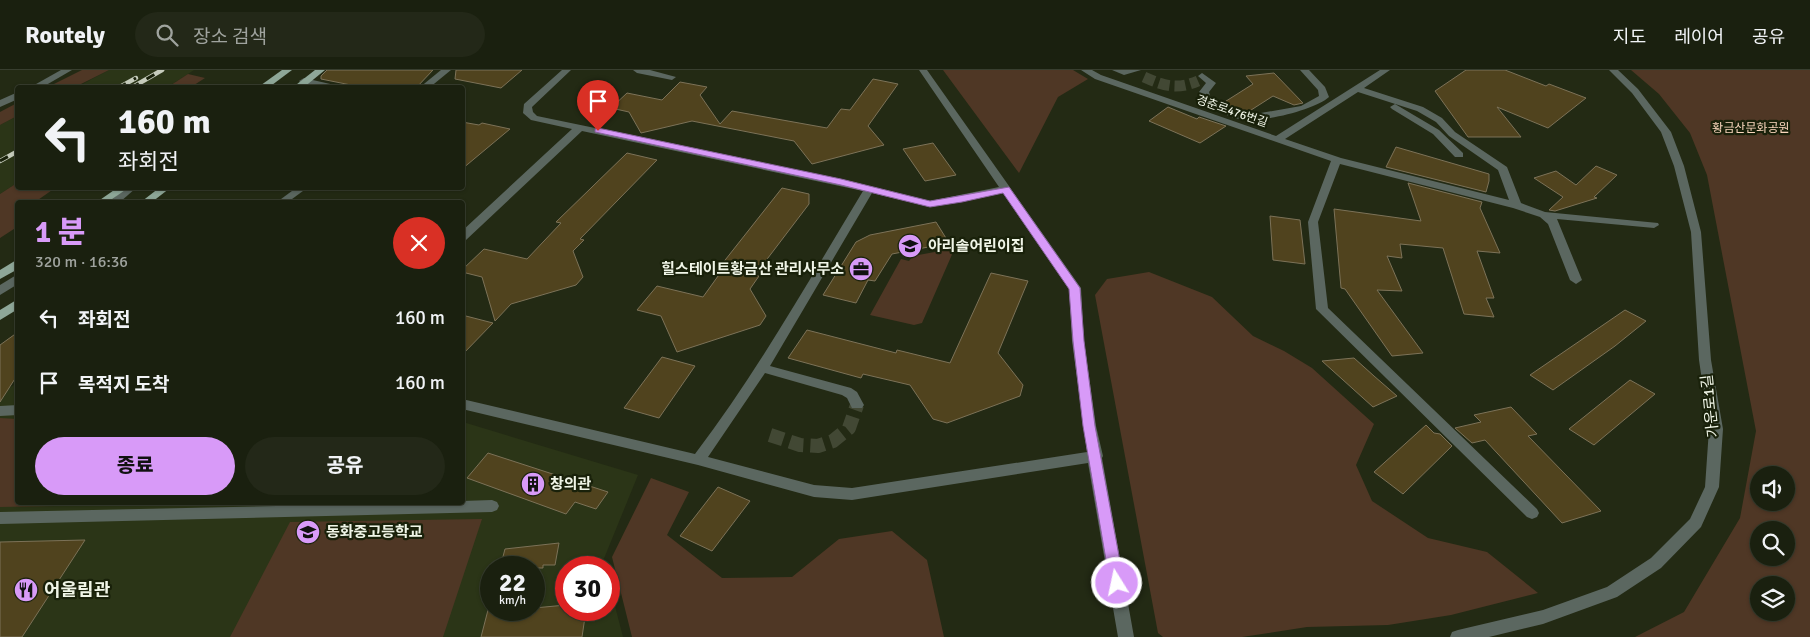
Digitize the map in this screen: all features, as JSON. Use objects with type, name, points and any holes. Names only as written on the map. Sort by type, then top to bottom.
[{"type":"main road","points":[[266,85],[288,70]]},
{"type":"main road","points":[[299,85],[321,70]]},
{"type":"main road","points":[[105,200],[120,190]]},
{"type":"main road","points":[[149,200],[163,190]]},
{"type":"main road","points":[[0,275],[15,265]]},
{"type":"main road","points":[[0,316],[15,305]]},
{"type":"street","points":[[39,85],[68,70]]},
{"type":"street","points":[[427,85],[447,70]]},
{"type":"street","points":[[568,70],[527,106],[528,113],[534,118],[930,204],[1005,189]]},
{"type":"street","points":[[637,70],[672,77]]},
{"type":"street","points":[[923,70],[1074,288],[1078,341],[1089,426],[1096,456],[1126,637]]},
{"type":"street","name":"경춘로476번길","points":[[1085,70],[1098,77],[1277,140],[1386,70]]},
{"type":"street","points":[[1116,70],[1124,72],[1137,70]]},
{"type":"street","points":[[1192,70],[1200,78],[1211,83],[1204,92],[1208,101],[1241,117],[1255,117],[1304,108],[1324,97],[1322,89],[1304,70]]},
{"type":"street","name":"가운로1길","points":[[1458,637],[1543,617],[1612,592],[1656,563],[1696,523],[1712,487],[1716,429],[1705,360],[1696,232],[1679,166],[1666,132],[1635,91],[1613,70]]},
{"type":"street","points":[[304,81],[322,85]]},
{"type":"street","points":[[1359,89],[1406,112],[1436,132],[1460,155]]},
{"type":"street","points":[[1359,89],[1420,109],[1439,120],[1452,134],[1503,169],[1516,205]]},
{"type":"street","points":[[0,104],[15,96]]},
{"type":"street","points":[[465,235],[579,128]]},
{"type":"street","points":[[1277,140],[1337,160],[1466,194],[1516,205],[1544,215],[1654,225]]},
{"type":"street","points":[[1337,160],[1313,222],[1322,309],[1532,513]]},
{"type":"street","points":[[116,200],[129,190]]},
{"type":"street","points":[[285,200],[299,190]]},
{"type":"street","points":[[698,460],[723,427],[762,368],[869,190]]},
{"type":"street","points":[[1544,215],[1554,222],[1576,280]]},
{"type":"street","points":[[0,292],[15,280]]},
{"type":"street","points":[[762,368],[846,391],[852,395],[857,405]]},
{"type":"street","points":[[465,405],[698,460],[814,491],[852,494],[1096,456]]},
{"type":"street","points":[[0,412],[15,410]]},
{"type":"street","points":[[0,518],[492,506]]},
{"type":"shaded area","points":[[109,70],[194,70],[171,85],[81,85]]},
{"type":"shaded area","points":[[15,117],[15,184],[0,194],[0,125]]},
{"type":"shaded area","name":"동화중고등학교","points":[[15,384],[15,505],[465,505],[465,423],[638,475],[605,556],[555,556],[555,621],[619,621],[623,637],[0,637],[0,394]]},
{"type":"green space","points":[[82,70],[109,70],[79,85],[52,85]]},
{"type":"green space","points":[[943,70],[1073,70],[1088,79],[1058,97],[1019,173]]},
{"type":"green space","name":"황금산문화공원","points":[[1631,70],[1810,70],[1810,637],[1635,637],[1684,612],[1740,518],[1756,431],[1707,175],[1690,133],[1659,94]]},
{"type":"green space","points":[[188,74],[205,78],[194,85],[171,85]]},
{"type":"green space","points":[[15,104],[15,117],[0,125],[0,112]]},
{"type":"green space","points":[[15,184],[15,190],[52,190],[38,200],[15,200],[15,228],[0,238],[0,194]]},
{"type":"green space","points":[[954,250],[922,323],[914,325],[870,315],[901,259],[909,261],[913,256]]},
{"type":"green space","points":[[1149,272],[1212,297],[1253,336],[1284,351],[1312,368],[1374,424],[1356,465],[1372,501],[1428,538],[1487,552],[1538,593],[1451,615],[1388,625],[1307,627],[1242,637],[1163,637],[1158,633],[1095,295],[1107,279]]},
{"type":"green space","points":[[0,418],[15,419],[15,505],[56,505],[0,507]]},
{"type":"green space","points":[[651,478],[689,492],[667,535],[722,578],[792,577],[839,539],[892,531],[927,560],[944,637],[632,637],[620,589],[620,556],[612,556]]},
{"type":"green space","points":[[482,519],[443,637],[230,637],[290,522]]},
{"type":"building","points":[[327,70],[433,70],[419,85],[351,85],[321,79],[321,76]]},
{"type":"building","points":[[456,70],[522,70],[501,88],[455,79]]},
{"type":"building","points":[[1466,70],[1505,70],[1546,86],[1549,84],[1586,98],[1548,128],[1497,107],[1521,137],[1468,137],[1435,91]]},
{"type":"building","points":[[1274,73],[1303,103],[1294,105],[1273,96],[1248,112],[1243,112],[1223,103],[1253,84],[1246,76]]},
{"type":"building","points":[[873,79],[898,84],[868,126],[884,145],[812,164],[794,141],[692,121],[641,133],[629,112],[611,108],[627,93],[662,100],[680,82],[707,87],[700,95],[720,124],[732,111],[827,128],[841,109],[850,110]]},
{"type":"building","points":[[1168,107],[1197,119],[1199,117],[1226,126],[1200,143],[1149,121]]},
{"type":"building","points":[[465,123],[479,125],[482,123],[510,129],[465,166]]},
{"type":"building","points":[[933,143],[956,175],[925,181],[903,149]]},
{"type":"building","points":[[1396,147],[1489,174],[1486,192],[1386,167]]},
{"type":"building","points":[[627,153],[657,160],[580,239],[584,240],[573,251],[583,277],[576,285],[511,304],[495,321],[482,277],[465,273],[465,267],[484,249],[527,259],[561,223],[556,222]]},
{"type":"building","points":[[1596,166],[1617,175],[1594,197],[1597,198],[1555,211],[1549,210],[1563,197],[1534,178],[1556,171],[1576,185]]},
{"type":"building","points":[[1408,183],[1482,202],[1480,208],[1500,253],[1477,251],[1494,298],[1486,298],[1494,317],[1464,314],[1443,248],[1400,244],[1402,258],[1387,256],[1402,291],[1377,290],[1423,353],[1392,356],[1345,289],[1341,288],[1334,209],[1421,221]]},
{"type":"building","points":[[782,188],[809,194],[809,204],[755,275],[759,276],[750,289],[766,316],[760,325],[677,352],[661,316],[637,310],[657,286],[703,297],[726,265],[722,264]]},
{"type":"building","points":[[1270,216],[1300,220],[1305,264],[1273,260]]},
{"type":"building","name":"힐스테이트황금산 관리사무소","points":[[936,222],[949,243],[892,254],[875,281],[868,280],[856,303],[823,295],[856,242],[870,235]]},
{"type":"building","points":[[991,273],[1028,281],[998,353],[1023,385],[1020,396],[947,423],[933,419],[910,385],[863,374],[861,378],[788,358],[807,330],[896,353],[897,350],[950,363]]},
{"type":"building","points":[[1625,310],[1646,321],[1615,346],[1553,390],[1530,375]]},
{"type":"building","points":[[465,316],[493,323],[465,352]]},
{"type":"building","points":[[15,334],[15,379],[0,402],[0,345]]},
{"type":"building","points":[[662,357],[695,366],[659,418],[624,408]]},
{"type":"building","points":[[1354,358],[1397,396],[1373,407],[1322,361]]},
{"type":"building","points":[[1630,380],[1655,394],[1594,445],[1569,429]]},
{"type":"building","points":[[1511,407],[1537,434],[1528,436],[1601,511],[1562,523],[1485,440],[1472,443],[1455,428],[1481,422],[1474,415]]},
{"type":"building","points":[[1426,425],[1434,433],[1440,434],[1452,446],[1403,494],[1374,472]]},
{"type":"building","name":"창의관","points":[[488,453],[608,492],[596,509],[575,502],[566,514],[467,478]]},
{"type":"building","points":[[718,487],[750,501],[712,551],[680,536]]},
{"type":"building","name":"어울림관","points":[[85,540],[22,637],[0,637],[0,542]]},
{"type":"building","points":[[559,543],[557,556],[555,556],[555,565],[545,565],[545,556],[503,556],[505,549]]},
{"type":"building","points":[[555,606],[555,621],[584,621],[582,637],[481,637],[485,621],[545,621],[545,607]]},
{"type":"tunnel","points":[[1144,77],[1171,86],[1198,81]]},
{"type":"tunnel","points":[[770,435],[800,445],[818,446],[833,441],[849,428],[857,405]]},
{"type":"railway","points":[[136,85],[162,70]]},
{"type":"railway","points":[[123,85],[136,78]]},
{"type":"railway","points":[[0,161],[15,153]]},
{"type":"place","name":"아리솔어린이집","points":[[910,246]]},
{"type":"place","name":"힐스테이트황금산 관리사무소","points":[[861,269]]},
{"type":"place","name":"창의관","points":[[533,484]]},
{"type":"place","name":"동화중고등학교","points":[[308,532]]},
{"type":"place","name":"어울림관","points":[[26,590]]},
{"type":"route","points":[[598,131],[841,182],[930,204],[986,195],[1005,189],[1071,281],[1074,288],[1078,341],[1089,426],[1096,456],[1117,583]]}]
